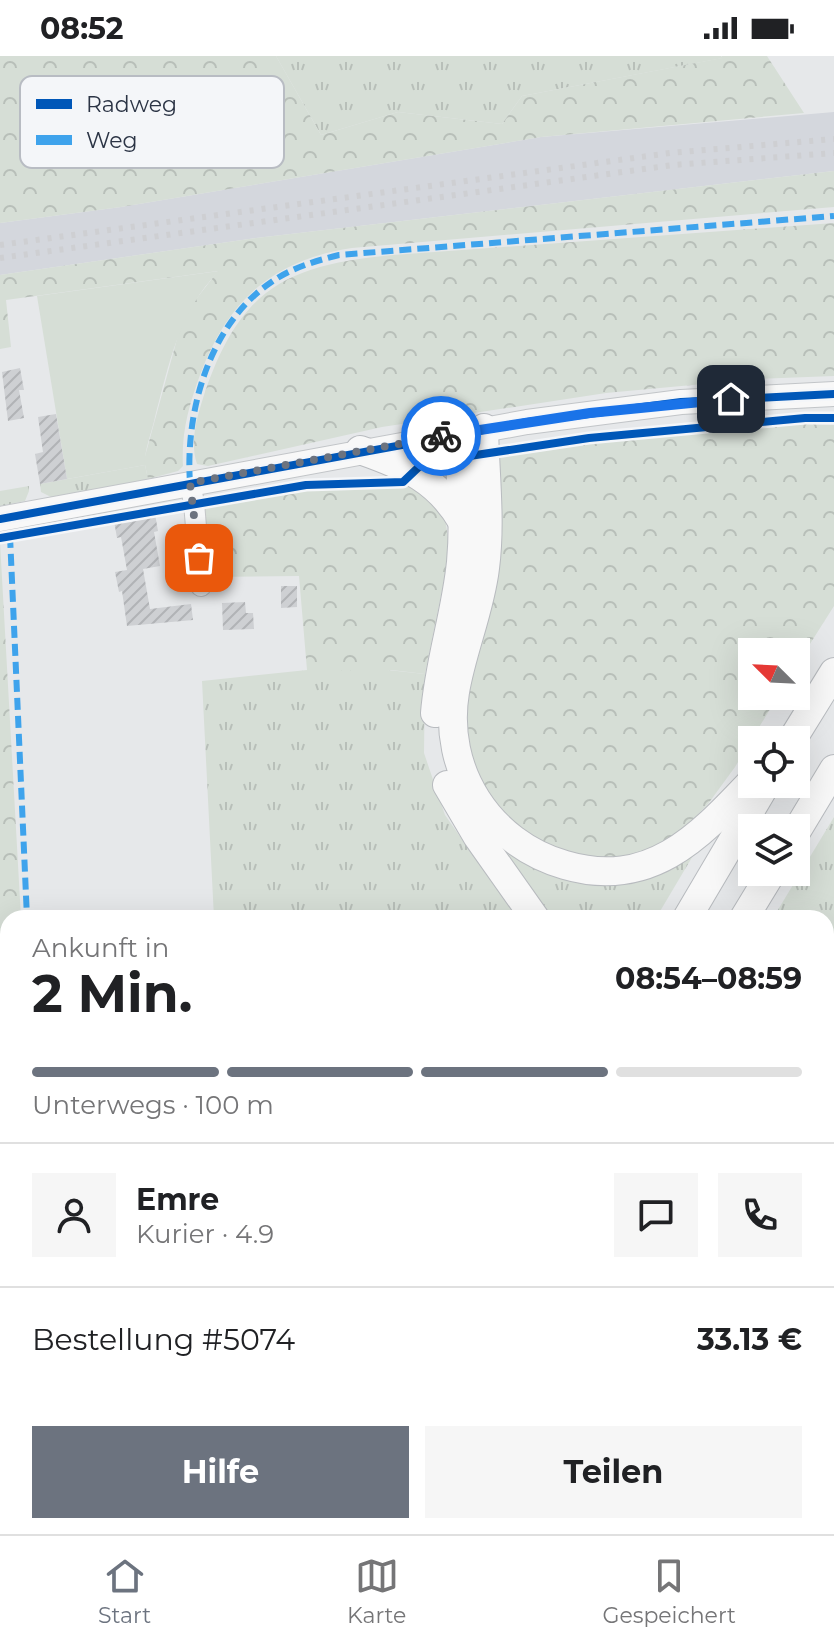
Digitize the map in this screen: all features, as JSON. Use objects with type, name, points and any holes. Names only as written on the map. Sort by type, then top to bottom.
[{"type":"highway","points":[[471,430],[457,589],[436,691],[434,721],[437,751],[444,778],[457,804],[530,910]]},
{"type":"highway","points":[[471,430],[488,522],[485,566],[478,606],[455,692],[453,723],[462,773],[474,798],[510,837],[553,861],[576,868],[631,869],[656,861],[684,846],[738,795]]},
{"type":"highway","points":[[360,450],[414,472],[436,487],[451,501],[463,523]]},
{"type":"highway","points":[[801,726],[834,672]]},
{"type":"highway","points":[[807,814],[834,769]]},
{"type":"highway","points":[[692,910],[758,798]]},
{"type":"highway","points":[[749,910],[763,886]]},
{"type":"main road","points":[[0,519],[471,430],[681,402],[834,394]]},
{"type":"lane","points":[[190,483],[201,586]]},
{"type":"shaded area","points":[[834,112],[834,171],[256,238],[0,275],[0,223],[121,207],[541,137]]},
{"type":"green space","points":[[0,56],[276,56],[321,135],[398,112],[502,124],[522,96],[722,56],[767,56],[804,113],[541,137],[121,207],[0,223]]},
{"type":"green space","points":[[276,56],[723,58],[522,96],[502,124],[398,112],[321,135]]},
{"type":"green space","points":[[834,171],[834,207],[352,248],[299,262],[257,288],[224,325],[192,397],[185,431],[183,466],[178,471],[148,479],[144,460],[180,328],[190,307],[218,271],[6,300],[11,347],[0,349],[0,275],[256,238]]},
{"type":"green space","points":[[834,223],[834,376],[757,379],[606,393],[382,427],[208,466],[197,464],[195,428],[219,356],[253,305],[273,288],[297,275],[356,259],[393,255]]},
{"type":"green space","points":[[219,271],[194,303],[177,339],[148,441],[145,465],[67,479],[37,296]]},
{"type":"green space","points":[[805,424],[834,425],[834,606],[810,644],[810,638],[738,638],[738,710],[770,710],[760,726],[738,726],[738,762],[708,804],[686,827],[659,846],[636,856],[609,861],[554,850],[511,824],[483,792],[464,735],[496,462],[500,455],[592,442]]},
{"type":"green space","points":[[145,465],[148,479],[53,498],[41,492],[40,484]]},
{"type":"green space","points":[[330,482],[403,482],[424,492],[445,518],[450,551],[425,674],[391,670],[307,670],[299,576],[206,577],[201,501]]},
{"type":"green space","points":[[29,486],[25,501],[0,506],[0,491]]},
{"type":"green space","points":[[0,542],[21,910],[0,910]]},
{"type":"green space","points":[[307,670],[388,670],[425,674],[424,753],[445,815],[511,910],[214,910],[202,681]]},
{"type":"green space","points":[[460,788],[697,849],[661,910],[535,910]]},
{"type":"green space","points":[[834,817],[834,910],[778,910],[792,886],[810,886],[810,857]]},
{"type":"building","points":[[20,368],[24,390],[19,390],[24,418],[8,421],[2,372]]},
{"type":"building","points":[[56,414],[67,479],[40,484],[35,454],[43,452],[38,417]]},
{"type":"building","points":[[155,514],[158,531],[154,532],[160,566],[143,569],[150,609],[191,604],[193,620],[127,626],[122,591],[119,592],[115,572],[127,570],[121,537],[117,538],[114,521]]},
{"type":"building","points":[[281,586],[297,586],[297,607],[281,608]]},
{"type":"building","points":[[245,602],[246,613],[253,613],[254,629],[223,630],[222,603]]},
{"type":"railway","points":[[0,245],[670,153],[834,139]]},
{"type":"railway","points":[[0,258],[673,165],[834,153]]},
{"type":"marked path","points":[[190,483],[192,428],[197,400],[217,346],[231,322],[249,301],[270,283],[295,269],[339,255],[834,216]]},
{"type":"marked path","points":[[10,536],[27,910]]},
{"type":"cycle path","points":[[0,519],[527,422],[681,402],[834,394]]},
{"type":"cycle path","points":[[0,538],[306,485],[403,482],[423,463],[589,438],[834,418]]},
{"type":"way so far","points":[[199,558],[190,483],[441,436]]},
{"type":"route","points":[[441,436],[590,413],[731,399]]}]
